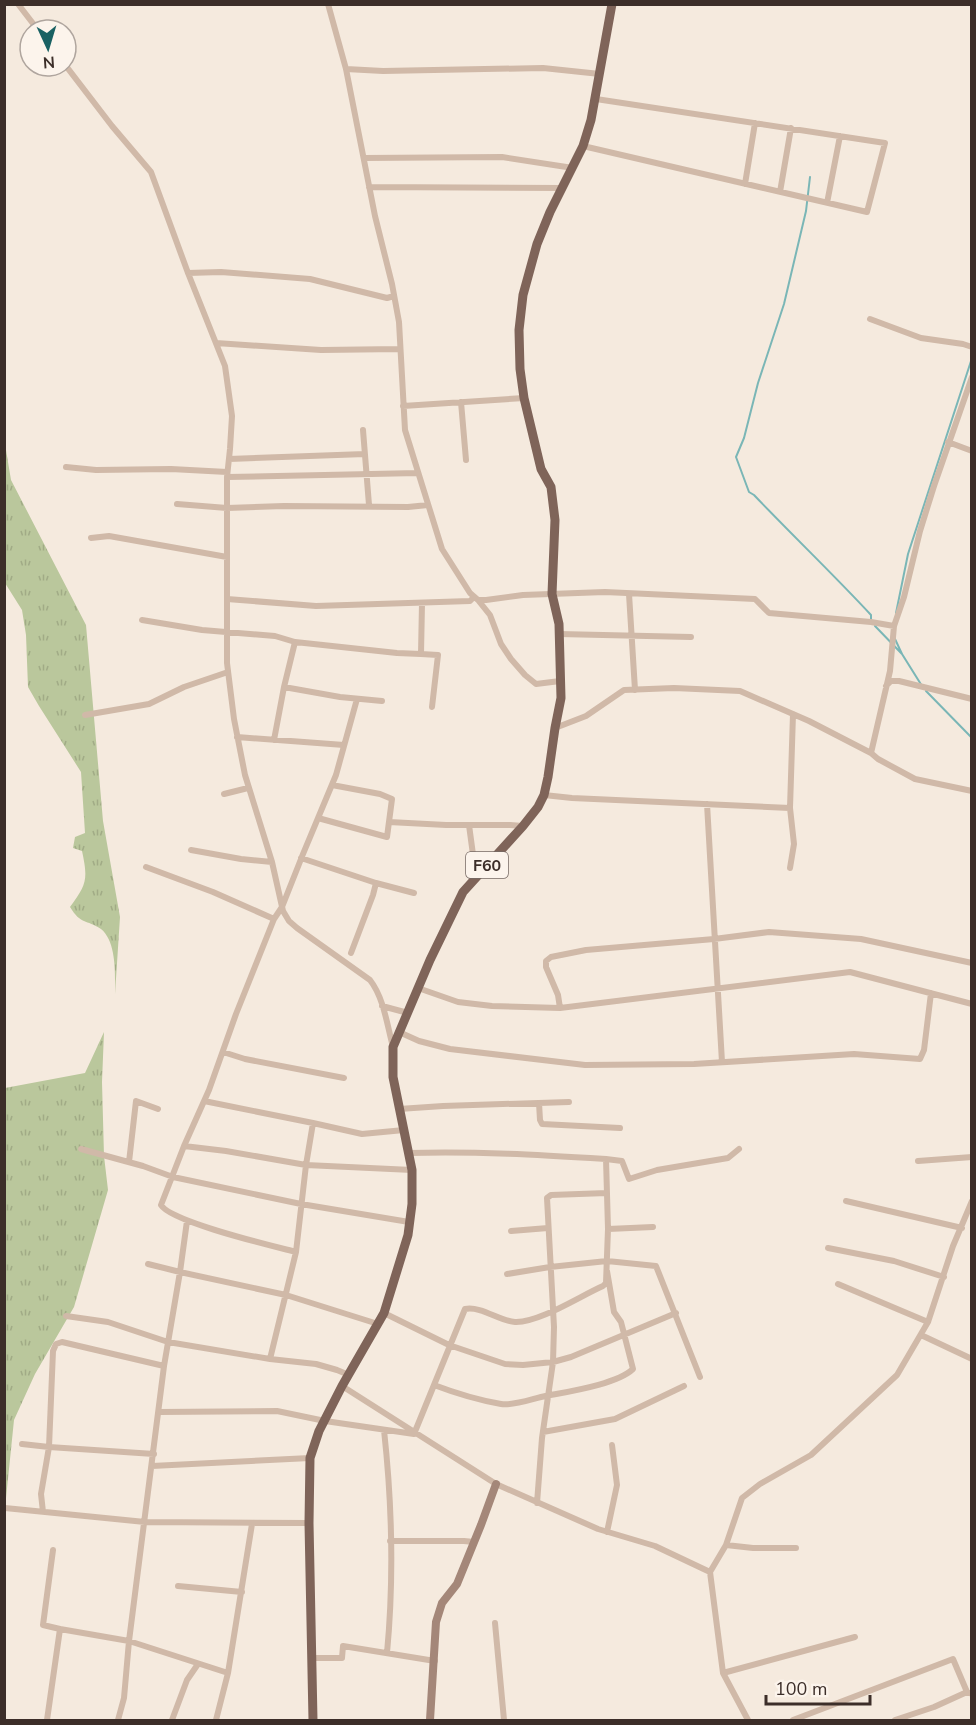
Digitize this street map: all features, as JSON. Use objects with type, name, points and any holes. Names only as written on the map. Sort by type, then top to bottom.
[{"type":"main road","name":"F60","points":[[313,1720],[310,1458],[324,1421],[384,1312],[408,1235],[412,1204],[412,1170],[393,1077],[393,1047],[418,988],[464,892],[538,807],[549,777],[561,698],[559,624],[552,594],[554,504],[551,487],[541,469],[524,398],[520,369],[519,330],[523,295],[537,244],[550,212],[583,146],[596,99],[612,4]]},
{"type":"street","points":[[18,4],[29,18]]},
{"type":"street","points":[[328,4],[346,69],[399,322],[405,430],[442,549],[470,593],[490,615],[501,644],[525,675],[536,684],[560,681]]},
{"type":"street","points":[[346,69],[383,71],[543,68],[600,74]]},
{"type":"street","points":[[75,78],[151,172],[225,366],[232,416],[227,475],[228,672],[237,737],[248,788],[272,862],[282,907],[285,915],[297,928],[370,980],[382,1005],[393,1047]]},
{"type":"street","points":[[583,146],[867,212],[885,142],[596,99]]},
{"type":"street","points":[[745,184],[755,123]]},
{"type":"street","points":[[780,192],[791,128]]},
{"type":"street","points":[[827,203],[840,136]]},
{"type":"street","points":[[364,158],[502,157],[573,168]]},
{"type":"street","points":[[369,187],[563,188]]},
{"type":"street","points":[[188,273],[221,272],[310,279],[387,298],[394,296]]},
{"type":"street","points":[[870,319],[921,338],[972,347]]},
{"type":"street","points":[[216,343],[321,350],[400,349]]},
{"type":"street","points":[[871,753],[889,672],[894,626],[904,597],[920,531],[948,442],[972,377]]},
{"type":"street","points":[[403,406],[524,398]]},
{"type":"street","points":[[461,402],[465,460]]},
{"type":"street","points":[[363,430],[369,505]]},
{"type":"street","points":[[948,442],[972,451]]},
{"type":"street","points":[[229,459],[365,454]]},
{"type":"street","points":[[66,467],[96,470],[171,469],[227,475],[418,473]]},
{"type":"street","points":[[177,504],[227,508],[428,506]]},
{"type":"street","points":[[91,538],[109,536],[226,557]]},
{"type":"street","points":[[226,599],[316,606],[470,601],[476,598],[486,600],[523,595],[605,592],[680,595],[755,599],[769,613],[894,626]]},
{"type":"street","points":[[629,594],[635,690]]},
{"type":"street","points":[[421,654],[423,603]]},
{"type":"street","points":[[142,620],[202,630],[275,636],[295,642],[438,655],[432,707]]},
{"type":"street","points":[[559,634],[690,638]]},
{"type":"street","points":[[274,740],[295,642]]},
{"type":"street","points":[[85,716],[149,704],[184,687],[228,672]]},
{"type":"street","points":[[889,672],[897,681]]},
{"type":"street","points":[[886,686],[891,681],[897,681],[972,699]]},
{"type":"street","points":[[284,687],[382,701]]},
{"type":"street","points":[[555,728],[586,716],[624,690],[674,688],[740,691],[793,714],[871,753],[915,779],[972,790]]},
{"type":"street","points":[[296,1252],[187,1221],[164,1209],[161,1205],[274,919],[282,907],[336,775],[357,699]]},
{"type":"street","points":[[790,868],[794,844],[790,808],[793,714]]},
{"type":"street","points":[[237,737],[344,745]]},
{"type":"street","points":[[318,818],[387,837],[392,798],[332,785]]},
{"type":"street","points":[[224,794],[248,788]]},
{"type":"street","points":[[544,795],[790,808]]},
{"type":"street","points":[[707,804],[722,1062]]},
{"type":"street","points":[[389,822],[523,826]]},
{"type":"street","points":[[469,825],[474,862],[479,874]]},
{"type":"street","points":[[191,850],[272,862]]},
{"type":"street","points":[[301,858],[376,883],[414,892]]},
{"type":"street","points":[[146,867],[213,892],[274,919]]},
{"type":"street","points":[[351,953],[376,883]]},
{"type":"street","points":[[560,1008],[546,961],[551,957],[586,950],[769,932],[861,939],[972,963]]},
{"type":"street","points":[[418,988],[458,1002],[492,1006],[560,1008],[850,972],[972,1004]]},
{"type":"street","points":[[399,1032],[418,1041],[450,1049],[585,1065],[694,1064],[854,1054],[920,1059],[924,1050],[931,993]]},
{"type":"street","points":[[382,1005],[408,1013]]},
{"type":"street","points":[[223,1052],[245,1059],[344,1078]]},
{"type":"street","points":[[129,1162],[136,1101],[158,1109]]},
{"type":"street","points":[[204,1101],[362,1134],[404,1130]]},
{"type":"street","points":[[399,1109],[569,1102]]},
{"type":"street","points":[[539,1103],[542,1124],[620,1128]]},
{"type":"street","points":[[270,1359],[296,1252],[313,1123]]},
{"type":"street","points":[[184,1146],[306,1165],[412,1170]]},
{"type":"street","points":[[81,1149],[173,1177],[301,1204],[409,1222]]},
{"type":"street","points":[[409,1153],[506,1153],[606,1159],[622,1161],[629,1179],[657,1170],[728,1158],[739,1149]]},
{"type":"street","points":[[918,1161],[972,1157]]},
{"type":"street","points":[[434,1384],[447,1390],[503,1404],[588,1388],[633,1369],[621,1322],[614,1312],[608,1271],[606,1159]]},
{"type":"street","points":[[537,1503],[543,1432],[553,1362],[554,1310],[547,1198],[548,1196],[607,1193]]},
{"type":"street","points":[[846,1201],[962,1228]]},
{"type":"street","points":[[748,1720],[723,1673],[710,1572],[726,1545],[742,1498],[760,1484],[811,1455],[897,1374],[928,1322],[953,1246],[972,1201]]},
{"type":"street","points":[[118,1720],[124,1698],[129,1641],[164,1366],[187,1221]]},
{"type":"street","points":[[608,1229],[653,1227]]},
{"type":"street","points":[[511,1231],[548,1228]]},
{"type":"street","points":[[828,1248],[894,1261],[944,1277]]},
{"type":"street","points":[[507,1274],[607,1261],[656,1266],[700,1377]]},
{"type":"street","points":[[148,1264],[286,1295],[378,1324]]},
{"type":"street","points":[[414,1434],[465,1309],[519,1322],[554,1310],[603,1286],[606,1283],[608,1271]]},
{"type":"street","points":[[838,1284],[928,1322]]},
{"type":"street","points":[[384,1312],[449,1345],[505,1364],[523,1365],[553,1362],[571,1357],[676,1313]]},
{"type":"street","points":[[66,1316],[108,1322],[168,1342],[270,1359],[316,1364],[349,1375]]},
{"type":"street","points":[[921,1335],[972,1359]]},
{"type":"street","points":[[43,1512],[41,1494],[49,1447],[53,1351],[56,1344],[62,1342],[164,1366]]},
{"type":"street","points":[[342,1386],[414,1434],[496,1484],[607,1532],[655,1546],[710,1572]]},
{"type":"street","points":[[543,1432],[615,1419],[684,1386]]},
{"type":"street","points":[[159,1412],[277,1411],[324,1421],[414,1434]]},
{"type":"street","points":[[384,1430],[390,1481],[390,1622],[387,1653]]},
{"type":"street","points":[[22,1444],[154,1454]]},
{"type":"street","points":[[607,1532],[617,1485],[612,1445]]},
{"type":"street","points":[[152,1466],[310,1458]]},
{"type":"street","points":[[430,1720],[436,1622],[442,1603],[457,1584],[496,1484]]},
{"type":"street","points":[[5,1508],[145,1522],[309,1523]]},
{"type":"street","points":[[216,1720],[228,1673],[252,1524]]},
{"type":"street","points":[[390,1541],[474,1542]]},
{"type":"street","points":[[726,1545],[753,1548],[796,1548]]},
{"type":"street","points":[[52,1550],[43,1625],[129,1641],[228,1673]]},
{"type":"street","points":[[178,1586],[242,1592]]},
{"type":"street","points":[[495,1623],[504,1720]]},
{"type":"street","points":[[47,1720],[60,1629]]},
{"type":"street","points":[[723,1673],[855,1637]]},
{"type":"street","points":[[312,1658],[342,1658],[343,1646],[435,1661]]},
{"type":"street","points":[[793,1720],[953,1659],[969,1693],[896,1720]]},
{"type":"street","points":[[172,1720],[188,1680],[198,1664]]},
{"type":"green space","points":[[4,438],[11,480],[86,625],[103,821],[120,917],[115,994],[114,960],[110,942],[101,929],[81,919],[70,907],[85,881],[82,851],[73,848],[75,837],[85,833],[81,772],[28,687],[26,635],[22,610],[5,583]]},
{"type":"green space","points":[[104,1032],[102,1082],[104,1156],[108,1190],[74,1307],[35,1374],[14,1420],[5,1508],[5,1088],[85,1073]]},
{"type":"waterway","points":[[810,177],[806,211],[784,304],[758,383],[744,438],[736,457],[749,492],[857,600],[871,615],[871,621]]},
{"type":"waterway","points":[[896,613],[908,554],[972,358]]},
{"type":"waterway","points":[[875,626],[902,654]]},
{"type":"waterway","points":[[895,639],[922,686]]},
{"type":"waterway","points":[[926,691],[972,738]]}]
